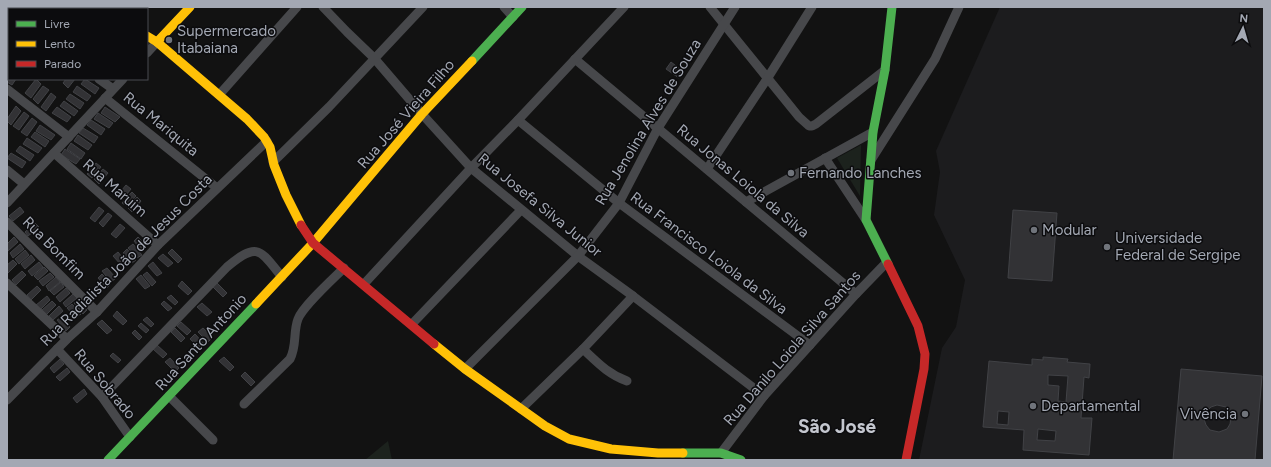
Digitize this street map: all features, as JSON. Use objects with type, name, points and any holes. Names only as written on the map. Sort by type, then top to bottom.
[{"type":"street","points":[[148,52],[190,7]]},
{"type":"street","points":[[219,95],[296,7]]},
{"type":"street","name":"Rua Josefa Silva Junior","points":[[323,7],[374,58],[471,168],[578,256],[634,296],[764,396]]},
{"type":"street","points":[[504,7],[513,17]]},
{"type":"street","name":"Rua José Vieira Filho","points":[[314,243],[422,114],[522,7]]},
{"type":"street","points":[[364,284],[471,168],[624,7]]},
{"type":"street","points":[[710,7],[767,79],[803,121],[812,126],[885,70]]},
{"type":"street","name":"Rua Jenolina Alves de Souza","points":[[465,369],[578,256],[619,203],[658,128],[734,7]]},
{"type":"street","points":[[707,169],[767,79],[812,7]]},
{"type":"street","points":[[866,220],[873,132],[885,70],[892,7]]},
{"type":"street","points":[[870,161],[935,60],[959,7]]},
{"type":"street","points":[[273,162],[330,108],[419,8]]},
{"type":"street","points":[[148,37],[157,42],[219,95],[257,129],[267,141],[271,149],[273,162],[291,209],[303,229],[314,243],[465,369],[521,409],[545,426],[569,439],[586,444],[611,449],[696,457],[720,453],[741,460]]},
{"type":"street","name":"Rua Jonas Loiola da Silva","points":[[576,59],[856,294]]},
{"type":"street","points":[[100,80],[114,89]]},
{"type":"street","points":[[7,202],[54,154],[122,80]]},
{"type":"street","points":[[7,90],[69,137]]},
{"type":"street","name":"Rua Mariquita","points":[[105,98],[217,188]]},
{"type":"street","name":"Rua Francisco Loiola da Silva","points":[[518,120],[619,203],[810,345]]},
{"type":"street","points":[[746,202],[873,132]]},
{"type":"street","name":"Rua Radialista João de Jesus Costa","points":[[8,396],[97,312],[158,245],[267,141]]},
{"type":"street","name":"Rua Maruim","points":[[54,154],[158,245]]},
{"type":"street","points":[[825,158],[866,220],[918,326],[925,354],[924,369],[906,460]]},
{"type":"street","points":[[7,170],[24,184]]},
{"type":"street","points":[[412,324],[521,210]]},
{"type":"street","name":"Rua Bomfim","points":[[7,222],[97,312]]},
{"type":"street","name":"Rua Santo Antonio","points":[[108,460],[314,243]]},
{"type":"street","points":[[102,397],[227,267],[243,254],[251,251],[264,254],[282,277]]},
{"type":"street","name":"Rua Danilo Loiola Silva Santos","points":[[720,453],[764,396],[886,262]]},
{"type":"street","points":[[244,404],[290,359],[294,352],[295,328],[301,312],[344,268]]},
{"type":"street","points":[[7,284],[67,339]]},
{"type":"street","points":[[521,409],[584,349],[634,296]]},
{"type":"street","name":"Rua Sobrado","points":[[57,349],[102,397],[130,437]]},
{"type":"street","points":[[584,349],[602,368],[614,376],[627,381]]},
{"type":"street","points":[[169,396],[212,440]]},
{"type":"shaded area","name":"Universidade Federal de Sergipe","points":[[1000,7],[1264,7],[1264,460],[919,460],[942,348],[956,327],[965,280],[934,215],[940,172],[936,151]]},
{"type":"shaded area","points":[[861,145],[860,196],[837,158]]},
{"type":"shaded area","points":[[388,441],[392,460],[365,460]]},
{"type":"building","points":[[671,62],[684,72],[679,78],[666,69]]},
{"type":"building","points":[[7,73],[8,80],[15,80],[12,85],[7,82]]},
{"type":"building","points":[[35,80],[41,84],[31,98],[25,93]]},
{"type":"building","points":[[65,80],[74,80],[68,88],[63,83]]},
{"type":"building","points":[[84,80],[87,80],[99,88],[95,94],[81,84]]},
{"type":"building","points":[[43,86],[49,90],[38,104],[33,99]]},
{"type":"building","points":[[77,86],[91,96],[87,101],[73,92]]},
{"type":"building","points":[[51,93],[56,97],[46,111],[41,107]]},
{"type":"building","points":[[70,94],[84,103],[80,109],[66,99]]},
{"type":"building","points":[[64,101],[78,111],[74,116],[60,106]]},
{"type":"building","points":[[16,106],[21,111],[11,125],[7,119]]},
{"type":"building","points":[[57,107],[71,117],[67,122],[52,113]]},
{"type":"building","points":[[105,107],[120,117],[115,122],[101,113]]},
{"type":"building","points":[[24,112],[29,116],[19,130],[13,126]]},
{"type":"building","points":[[98,113],[113,123],[109,128],[94,119]]},
{"type":"building","points":[[32,118],[37,122],[27,136],[21,132]]},
{"type":"building","points":[[91,120],[105,129],[101,135],[87,125]]},
{"type":"building","points":[[40,125],[55,135],[51,140],[36,131]]},
{"type":"building","points":[[83,128],[98,137],[94,143],[79,133]]},
{"type":"building","points":[[35,132],[49,141],[45,147],[31,137]]},
{"type":"building","points":[[78,135],[92,145],[88,150],[74,141]]},
{"type":"building","points":[[27,138],[42,148],[38,153],[23,144]]},
{"type":"building","points":[[71,143],[85,153],[81,159],[67,149]]},
{"type":"building","points":[[20,146],[34,155],[30,161],[16,151]]},
{"type":"building","points":[[65,149],[80,159],[76,164],[61,155]]},
{"type":"building","points":[[11,153],[26,162],[22,168],[7,158]]},
{"type":"building","points":[[96,163],[101,167],[92,178],[87,174]]},
{"type":"building","points":[[103,169],[108,173],[99,184],[94,179]]},
{"type":"building","points":[[126,185],[131,189],[122,200],[117,196]]},
{"type":"building","points":[[132,192],[136,196],[127,206],[122,203]]},
{"type":"building","points":[[137,197],[141,201],[132,212],[128,208]]},
{"type":"building","points":[[20,207],[24,212],[13,221],[9,216]]},
{"type":"building","points":[[99,207],[104,211],[95,222],[90,218]]},
{"type":"building","name":"Modular","points":[[1013,210],[1057,213],[1052,281],[1008,278]]},
{"type":"building","points":[[108,213],[112,216],[103,227],[99,223]]},
{"type":"building","points":[[35,223],[39,227],[28,236],[25,232]]},
{"type":"building","points":[[120,224],[125,228],[116,238],[111,234]]},
{"type":"building","points":[[14,237],[18,242],[8,251],[7,244]]},
{"type":"building","points":[[138,237],[147,247],[142,251],[134,241]]},
{"type":"building","points":[[20,244],[24,249],[13,258],[10,253]]},
{"type":"building","points":[[133,244],[142,255],[137,258],[128,248]]},
{"type":"building","points":[[127,249],[136,260],[132,263],[123,253]]},
{"type":"building","points":[[172,249],[182,259],[178,263],[168,253]]},
{"type":"building","points":[[25,250],[29,255],[19,264],[15,259]]},
{"type":"building","points":[[118,252],[126,262],[122,266],[113,256]]},
{"type":"building","points":[[163,254],[173,263],[168,267],[158,258]]},
{"type":"building","points":[[31,255],[35,260],[25,269],[21,264]]},
{"type":"building","points":[[13,260],[17,264],[7,274],[7,265]]},
{"type":"building","points":[[39,262],[43,267],[32,276],[28,271]]},
{"type":"building","points":[[153,262],[162,273],[157,276],[148,266]]},
{"type":"building","points":[[44,267],[48,271],[38,280],[34,276]]},
{"type":"building","points":[[107,268],[116,278],[111,282],[102,271]]},
{"type":"building","points":[[22,271],[26,275],[16,285],[12,280]]},
{"type":"building","points":[[147,272],[156,282],[152,286],[143,275]]},
{"type":"building","points":[[50,273],[54,277],[43,286],[39,281]]},
{"type":"building","points":[[102,274],[111,284],[107,288],[98,278]]},
{"type":"building","points":[[141,275],[150,286],[145,289],[136,279]]},
{"type":"building","points":[[56,277],[60,282],[49,291],[46,286]]},
{"type":"building","points":[[182,281],[192,291],[188,295],[178,286]]},
{"type":"building","points":[[61,282],[64,287],[54,295],[50,291]]},
{"type":"building","points":[[217,283],[227,293],[223,297],[213,287]]},
{"type":"building","points":[[37,286],[41,290],[31,300],[27,295]]},
{"type":"building","points":[[66,288],[70,293],[60,302],[56,297]]},
{"type":"building","points":[[73,294],[77,298],[66,307],[63,303]]},
{"type":"building","points":[[171,295],[178,302],[175,305],[167,298]]},
{"type":"building","points":[[47,296],[50,300],[40,310],[36,305]]},
{"type":"building","points":[[79,300],[87,310],[83,314],[74,303]]},
{"type":"building","points":[[52,301],[56,305],[46,315],[42,310]]},
{"type":"building","points":[[164,301],[172,308],[168,311],[161,304]]},
{"type":"building","points":[[202,303],[212,312],[207,316],[197,307]]},
{"type":"building","points":[[72,304],[81,314],[76,318],[67,308]]},
{"type":"building","points":[[59,306],[63,311],[53,320],[49,316]]},
{"type":"building","points":[[117,311],[127,321],[123,325],[113,316]]},
{"type":"building","points":[[62,317],[70,327],[66,331],[57,320]]},
{"type":"building","points":[[147,317],[154,324],[151,327],[143,320]]},
{"type":"building","points":[[102,320],[112,330],[107,334],[97,324]]},
{"type":"building","points":[[181,322],[191,331],[187,335],[177,326]]},
{"type":"building","points":[[141,323],[149,330],[146,333],[138,326]]},
{"type":"building","points":[[175,328],[185,338],[181,342],[171,332]]},
{"type":"building","points":[[203,328],[213,337],[208,342],[198,332]]},
{"type":"building","points":[[135,330],[142,337],[139,340],[132,333]]},
{"type":"building","points":[[195,334],[204,344],[200,348],[190,339]]},
{"type":"building","points":[[157,345],[167,354],[163,358],[153,349]]},
{"type":"building","points":[[113,353],[121,360],[118,363],[110,356]]},
{"type":"building","points":[[224,357],[234,367],[230,371],[219,361]]},
{"type":"building","name":"Departamental","points":[[1043,357],[1068,359],[1067,362],[1090,364],[1089,378],[1084,377],[1081,418],[1092,418],[1089,455],[1023,450],[1024,430],[983,427],[989,361],[1032,365],[1032,359],[1043,360]],"holes":[[[1048,375],[1068,376],[1066,402],[1058,401],[1059,386],[1048,385]],[[998,411],[1009,412],[1008,425],[997,424]],[[1038,429],[1056,431],[1055,441],[1037,440]]]},
{"type":"building","points":[[170,358],[179,368],[175,372],[165,362]]},
{"type":"building","points":[[60,359],[64,364],[54,373],[50,368]]},
{"type":"building","points":[[67,368],[70,372],[60,381],[56,377]]},
{"type":"building","name":"Vivência","points":[[1181,369],[1262,376],[1255,460],[1173,460]],"holes":[[[1217,405],[1226,407],[1230,412],[1231,418],[1227,429],[1219,432],[1210,430],[1204,419],[1207,411],[1211,407]]]},
{"type":"building","points":[[245,372],[255,382],[251,386],[241,376]]},
{"type":"building","points":[[84,389],[87,394],[77,403],[73,398]]},
{"type":"traffic: fast","points":[[472,61],[522,7]]},
{"type":"traffic: fast","points":[[888,264],[866,220],[873,132],[885,70],[892,7]]},
{"type":"traffic: fast","points":[[108,460],[256,304]]},
{"type":"traffic: fast","points":[[683,453],[721,453],[741,460]]},
{"type":"traffic: slow","points":[[157,42],[190,7]]},
{"type":"traffic: slow","points":[[148,37],[157,42],[247,119],[264,137],[270,147],[274,165],[286,195],[301,225]]},
{"type":"traffic: slow","points":[[256,304],[313,243],[422,114],[472,61]]},
{"type":"traffic: slow","points":[[434,344],[465,369],[545,426],[569,439],[611,449],[658,453],[683,453]]},
{"type":"traffic: jam","points":[[301,225],[313,243],[434,344]]},
{"type":"traffic: jam","points":[[888,264],[918,326],[925,354],[924,369],[906,460]]},
{"type":"place","name":"Supermercado Itabaiana","points":[[169,40]]},
{"type":"place","name":"Fernando Lanches","points":[[791,173]]},
{"type":"place","name":"Modular","points":[[1034,230]]},
{"type":"place","name":"Universidade Federal de Sergipe","points":[[1107,247]]},
{"type":"place","name":"Departamental","points":[[1033,406]]},
{"type":"place","name":"Vivência","points":[[1245,414]]},
{"type":"district","name":"São José","points":[[837,426]]}]
